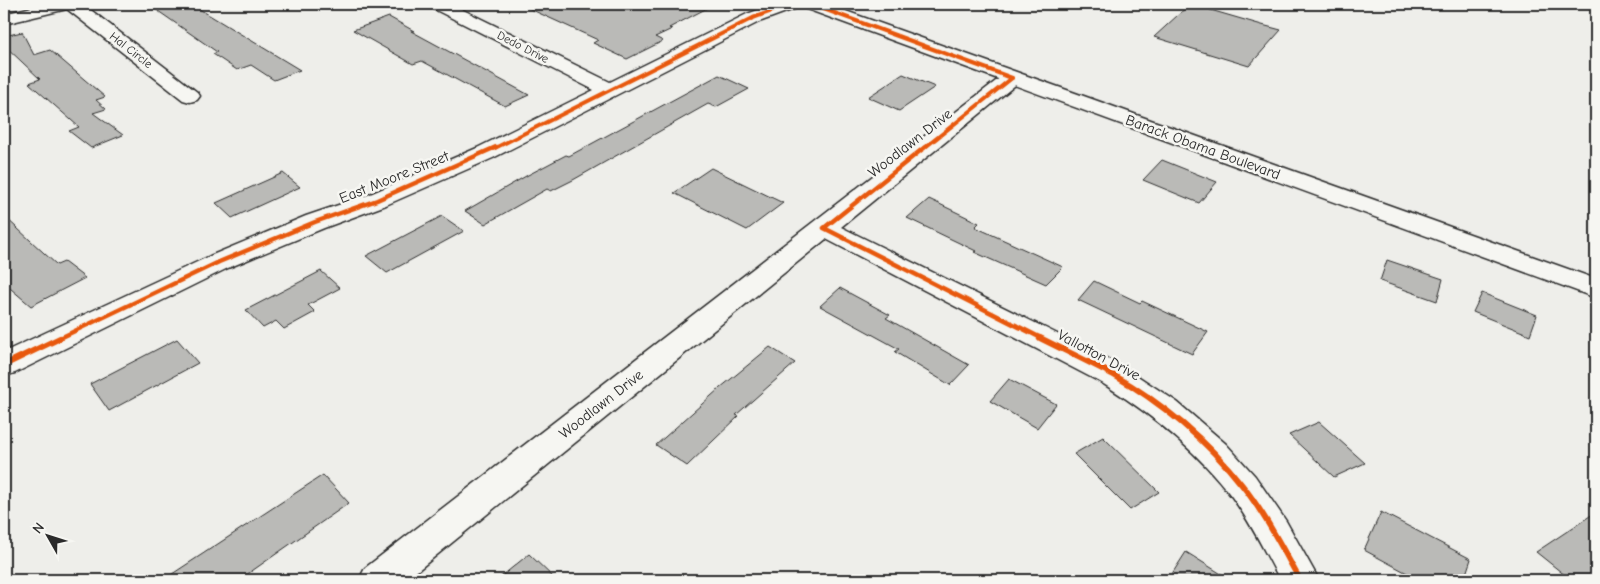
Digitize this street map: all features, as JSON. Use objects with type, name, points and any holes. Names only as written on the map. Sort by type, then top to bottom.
[{"type":"street","points":[[4,19],[65,4]]},
{"type":"street","name":"Hal Circle","points":[[72,4],[190,96]]},
{"type":"street","name":"Dedo Drive","points":[[438,4],[610,90]]},
{"type":"street","name":"East Moore Street","points":[[4,366],[219,262],[315,222],[377,200],[468,160],[752,18],[791,4]]},
{"type":"street","name":"Barack Obama Boulevard","points":[[810,4],[1596,289]]},
{"type":"street","name":"Woodlawn Drive","points":[[378,580],[1012,78]]},
{"type":"street","name":"Vallotton Drive","points":[[824,228],[1113,375],[1181,421],[1242,485],[1262,514],[1300,580]]},
{"type":"building","points":[[148,4],[191,4],[300,70],[274,80],[251,65],[237,70],[213,54],[217,52]]},
{"type":"building","points":[[519,4],[715,4],[669,28],[672,29],[655,37],[663,41],[627,59],[593,43],[598,40]]},
{"type":"building","points":[[1190,4],[1281,30],[1249,66],[1154,37]]},
{"type":"building","points":[[389,17],[414,31],[411,31],[529,95],[505,106],[422,61],[413,64],[353,30]]},
{"type":"building","points":[[22,32],[34,55],[50,50],[105,97],[96,100],[106,109],[93,113],[123,135],[91,148],[69,131],[79,127],[29,83],[40,79],[4,45],[4,36]]},
{"type":"building","points":[[903,74],[935,87],[899,111],[868,97]]},
{"type":"building","points":[[719,75],[749,89],[716,107],[708,104],[573,180],[551,191],[547,189],[485,224],[465,211],[526,176],[566,155],[569,156]]},
{"type":"building","points":[[1162,160],[1217,182],[1199,203],[1143,180]]},
{"type":"building","points":[[711,168],[783,203],[747,230],[674,193]]},
{"type":"building","points":[[283,173],[300,187],[232,218],[216,203]]},
{"type":"building","points":[[929,199],[979,223],[975,227],[1063,267],[1046,284],[974,252],[976,251],[907,218]]},
{"type":"building","points":[[4,216],[57,265],[64,262],[85,278],[31,306],[4,283]]},
{"type":"building","points":[[442,216],[464,231],[387,273],[366,256]]},
{"type":"building","points":[[1387,260],[1443,279],[1437,301],[1380,281]]},
{"type":"building","points":[[321,271],[340,288],[308,305],[315,312],[284,329],[276,321],[263,328],[246,310]]},
{"type":"building","points":[[1094,281],[1208,332],[1192,354],[1078,300]]},
{"type":"building","points":[[840,288],[890,315],[886,318],[969,365],[950,385],[895,352],[899,349],[820,306]]},
{"type":"building","points":[[1482,293],[1537,315],[1530,335],[1473,312]]},
{"type":"building","points":[[177,339],[198,363],[109,411],[90,384]]},
{"type":"building","points":[[770,347],[795,363],[736,415],[739,416],[687,466],[656,445],[720,388]]},
{"type":"building","points":[[1009,379],[1056,404],[1037,428],[990,401]]},
{"type":"building","points":[[1319,422],[1365,463],[1334,477],[1289,435]]},
{"type":"building","points":[[1103,437],[1159,492],[1130,510],[1074,454]]},
{"type":"building","points":[[323,475],[349,503],[239,580],[163,580]]},
{"type":"building","points":[[1381,512],[1471,559],[1464,580],[1420,580],[1364,550]]},
{"type":"building","points":[[1596,512],[1596,580],[1571,580],[1536,552]]},
{"type":"building","points":[[1186,552],[1231,580],[1168,580]]},
{"type":"building","points":[[529,554],[556,580],[497,580]]},
{"type":"cycle path","points":[[4,365],[219,262],[315,222],[377,200],[485,153],[753,18],[791,4]]},
{"type":"cycle path","points":[[810,4],[1012,78]]},
{"type":"cycle path","points":[[1012,78],[824,228],[1113,375],[1166,411],[1214,453],[1243,486],[1266,520],[1300,580]]}]
